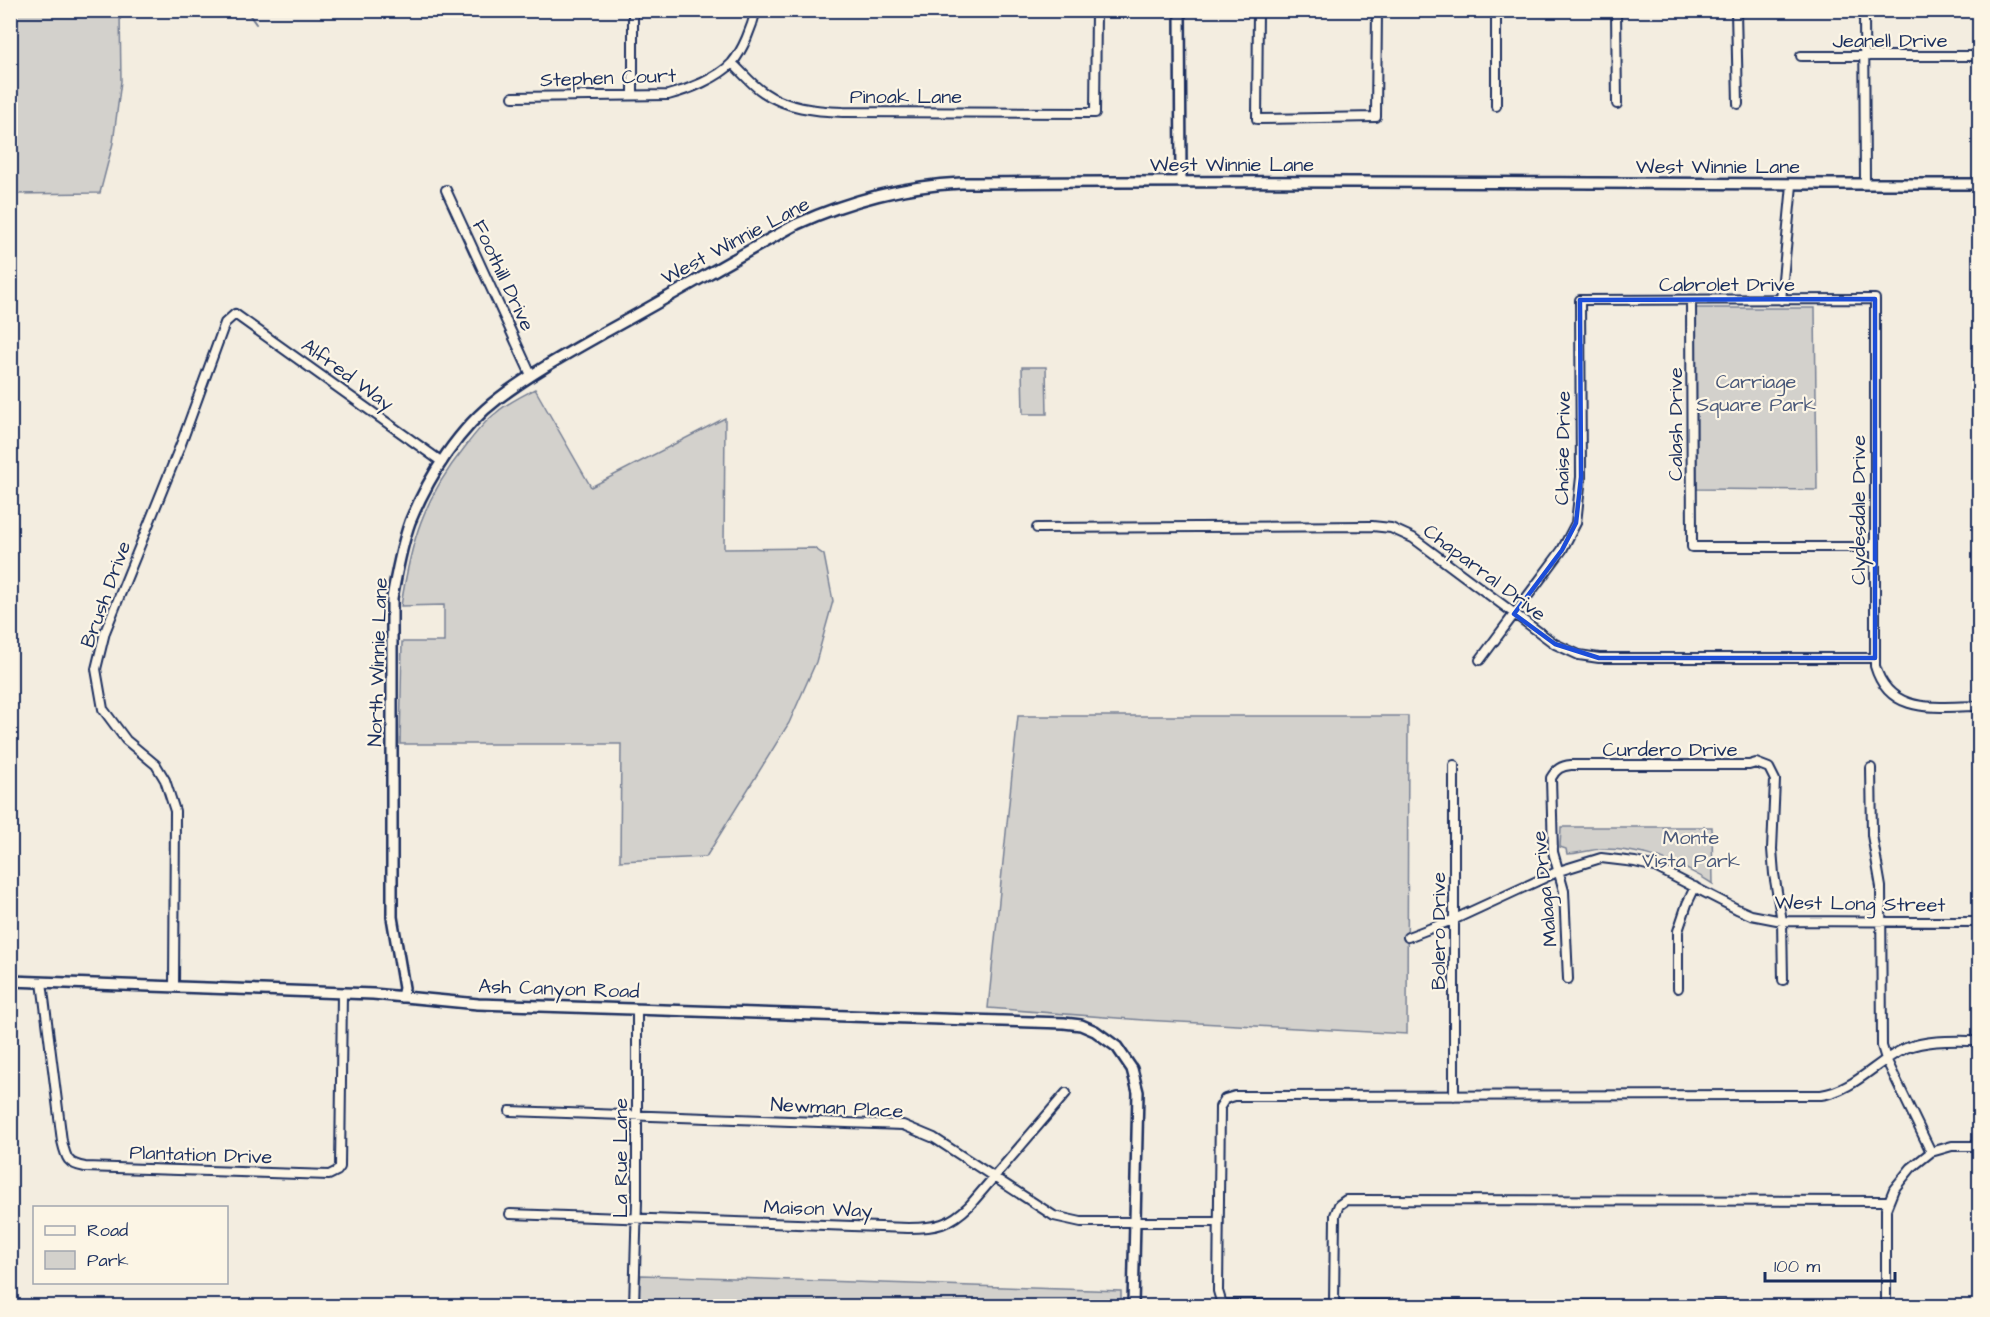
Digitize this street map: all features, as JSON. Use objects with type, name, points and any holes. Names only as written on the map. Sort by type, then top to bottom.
[{"type":"street","points":[[633,10],[633,95]]},
{"type":"street","points":[[732,63],[752,27],[756,10]]},
{"type":"street","name":"Pinoak Lane","points":[[732,63],[761,90],[777,100],[815,110],[1095,113],[1096,10]]},
{"type":"street","points":[[1180,10],[1182,182]]},
{"type":"street","points":[[1258,10],[1257,118],[1376,117],[1377,10]]},
{"type":"street","points":[[1496,10],[1496,106]]},
{"type":"street","points":[[1616,10],[1617,104]]},
{"type":"street","points":[[1736,10],[1738,104]]},
{"type":"street","points":[[1864,10],[1865,183]]},
{"type":"street","name":"Jeanell Drive","points":[[1801,56],[1980,56]]},
{"type":"street","name":"Stephen Court","points":[[513,97],[669,95],[689,90],[732,63]]},
{"type":"street","name":"West Winnie Lane","points":[[531,375],[797,225],[835,208],[878,194],[944,184],[1486,181],[1792,185],[1980,184]]},
{"type":"street","points":[[1782,300],[1792,185]]},
{"type":"street","name":"Foothill Drive","points":[[446,190],[531,375]]},
{"type":"street","name":"Cabrolet Drive","points":[[1580,300],[1875,299]]},
{"type":"street","name":"Clydesdale Drive","points":[[1875,299],[1875,658],[1878,674],[1884,684],[1899,699],[1911,705],[1980,706]]},
{"type":"street","name":"Chaise Drive","points":[[1480,660],[1562,550],[1576,523],[1581,477],[1580,300]]},
{"type":"street","name":"Calash Drive","points":[[1691,300],[1692,547],[1875,547]]},
{"type":"street","name":"Alfred Way","points":[[235,314],[442,462]]},
{"type":"street","name":"Brush Drive","points":[[174,987],[175,811],[165,780],[156,765],[126,740],[103,709],[96,669],[105,632],[182,444],[225,323],[235,314]]},
{"type":"street","name":"North Winnie Lane","points":[[402,997],[404,988],[394,939],[391,906],[392,597],[399,558],[422,497],[457,440],[497,399],[531,375]]},
{"type":"street","name":"Chaparral Drive","points":[[1037,528],[1372,526],[1391,528],[1413,538],[1555,644],[1579,655],[1599,658],[1875,658]]},
{"type":"street","name":"Curdero Drive","points":[[1563,765],[1749,765],[1756,763],[1769,768],[1775,780],[1772,849],[1782,921]]},
{"type":"street","name":"Bolero Drive","points":[[1454,765],[1454,1096]]},
{"type":"street","name":"Malaga Drive","points":[[1563,765],[1555,771],[1551,778],[1553,852],[1564,891],[1568,979]]},
{"type":"street","points":[[1871,768],[1872,834],[1881,887],[1882,1046],[1886,1059],[1931,1152]]},
{"type":"street","points":[[1979,922],[1980,776]]},
{"type":"street","name":"West Long Street","points":[[1408,937],[1455,919],[1559,870],[1601,858],[1655,867],[1751,915],[1782,921],[1979,922]]},
{"type":"street","points":[[1678,988],[1678,932],[1695,887]]},
{"type":"street","points":[[1782,921],[1783,980]]},
{"type":"street","name":"Ash Canyon Road","points":[[10,981],[342,993],[478,1004],[1081,1025],[1104,1036],[1117,1047],[1126,1059],[1136,1082],[1138,1092],[1135,1223]]},
{"type":"street","name":"Plantation Drive","points":[[42,982],[62,1141],[68,1160],[74,1165],[85,1167],[329,1175],[337,1171],[341,1122],[342,993]]},
{"type":"street","name":"La Rue Lane","points":[[634,1306],[637,1009]]},
{"type":"street","points":[[1816,1306],[1236,1305],[1222,1302],[1218,1291],[1219,1112],[1225,1099],[1236,1096],[1821,1095],[1845,1088],[1886,1059],[1907,1048],[1941,1041],[1980,1041]]},
{"type":"street","name":"Maison Way","points":[[510,1214],[636,1220],[928,1228],[941,1226],[960,1215],[1066,1093]]},
{"type":"street","name":"Newman Place","points":[[510,1111],[903,1125],[934,1138],[1062,1219],[1081,1222],[1218,1222]]},
{"type":"street","points":[[1886,1306],[1886,1209],[1888,1201],[1904,1175],[1931,1152],[1952,1146],[1980,1146]]},
{"type":"street","points":[[1334,1305],[1335,1215],[1338,1205],[1346,1200],[1888,1201]]},
{"type":"street","points":[[1133,1306],[1135,1223]]},
{"type":"highlighted area","points":[[1875,299],[1875,658],[1599,658],[1555,644],[1514,614],[1562,550],[1576,523],[1581,477],[1580,300]]},
{"type":"green space","points":[[10,11],[120,11],[121,81],[113,143],[100,193],[11,194]]},
{"type":"green space","name":"Carriage Square Park","points":[[1696,308],[1815,308],[1817,490],[1697,489]]},
{"type":"green space","points":[[1022,367],[1046,367],[1047,414],[1023,414]]},
{"type":"green space","points":[[535,389],[591,487],[725,418],[724,549],[814,548],[824,555],[833,601],[816,662],[789,723],[706,857],[620,861],[621,744],[400,744],[402,642],[444,642],[444,605],[401,606],[409,561],[421,522],[439,485],[479,429],[505,406]]},
{"type":"green space","points":[[1018,716],[1408,716],[1407,1034],[1143,1020],[988,1008]]},
{"type":"green space","name":"Monte Vista Park","points":[[1561,827],[1712,827],[1713,884],[1688,870],[1647,855],[1603,849],[1567,854],[1566,849],[1560,847]]},
{"type":"green space","points":[[641,1275],[1121,1291],[1121,1306],[636,1306]]},
{"type":"waterway","points":[[246,10],[256,24]]}]
